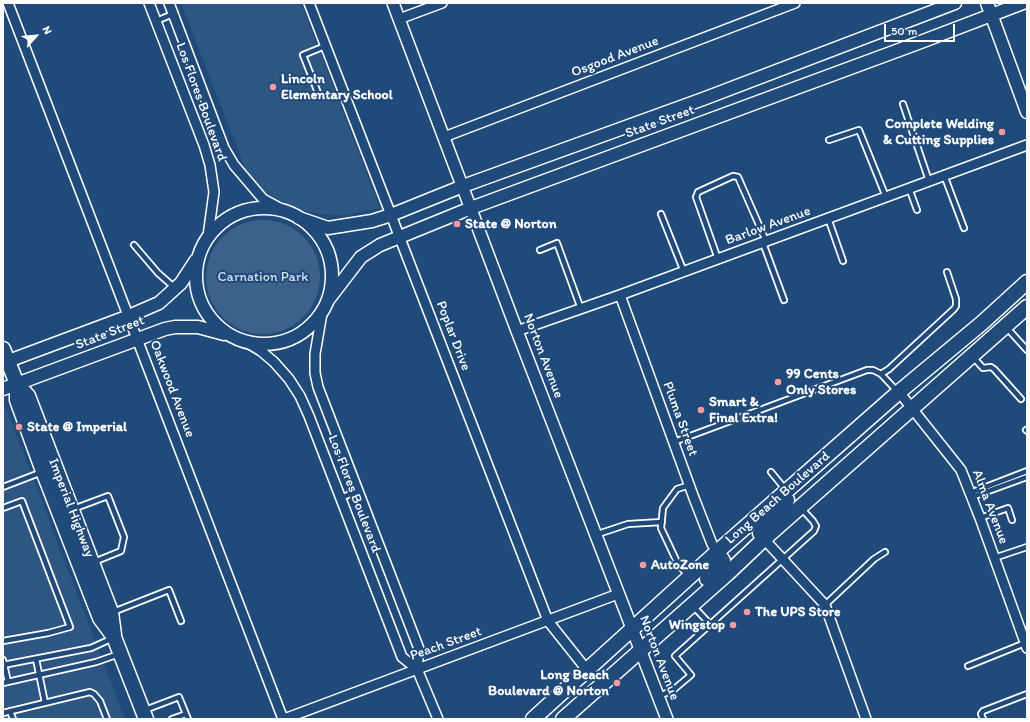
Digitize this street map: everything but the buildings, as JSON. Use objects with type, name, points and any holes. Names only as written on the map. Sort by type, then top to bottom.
[{"type":"main road","name":"State Street","points":[[299,218],[328,228],[372,221],[391,215],[463,186],[703,99],[955,3]]},
{"type":"main road","name":"State Street","points":[[328,300],[361,257],[380,245],[471,208],[918,43],[989,9],[1023,3]]},
{"type":"main road","points":[[989,9],[1027,112]]},
{"type":"main road","points":[[703,99],[710,120]]},
{"type":"main road","points":[[263,208],[285,211],[299,218],[313,230],[324,245],[330,263],[332,282],[328,300],[322,313],[307,329],[289,340],[268,344],[246,342],[230,336],[216,325],[205,310],[198,293],[196,275],[198,257],[202,246],[208,236],[223,221],[242,211],[263,208]]},
{"type":"main road","name":"State Street","points":[[5,358],[128,316],[159,303],[181,283],[198,257]]},
{"type":"main road","name":"Long Beach Boulevard","points":[[533,719],[717,552],[898,392],[982,323],[1027,282]]},
{"type":"main road","name":"Long Beach Boulevard","points":[[563,719],[1027,307]]},
{"type":"main road","name":"State Street","points":[[3,389],[137,338],[165,329],[175,327],[198,327],[230,336]]},
{"type":"main road","name":"Imperial Highway","points":[[5,358],[17,384],[28,396],[111,612],[114,637]]},
{"type":"main road","name":"Imperial Highway","points":[[17,384],[16,400],[43,471],[100,618],[114,637],[144,715]]},
{"type":"main road","points":[[764,539],[760,534],[760,531],[784,506],[787,501],[787,491]]},
{"type":"main road","points":[[692,605],[690,599],[693,594],[723,564],[723,561],[717,552]]},
{"type":"street","name":"Oakwood Avenue","points":[[8,3],[283,719]]},
{"type":"street","name":"Los Flores Boulevard","points":[[149,3],[204,145],[210,165],[214,192],[208,236]]},
{"type":"street","name":"Los Flores Boulevard","points":[[169,3],[224,148],[234,165],[263,199],[285,211]]},
{"type":"street","name":"Poplar Drive","points":[[309,3],[548,621],[587,670]]},
{"type":"street","name":"Norton Avenue","points":[[393,3],[595,535],[667,719]]},
{"type":"street","points":[[399,19],[442,3]]},
{"type":"street","name":"Osgood Avenue","points":[[444,137],[795,3]]},
{"type":"street","name":"Barlow Avenue","points":[[517,331],[684,272],[1027,144]]},
{"type":"street","name":"Pluma Street","points":[[620,295],[712,544],[717,552]]},
{"type":"street","name":"Los Flores Boulevard","points":[[322,313],[315,354],[317,380],[322,400],[419,649],[417,669],[438,719]]},
{"type":"street","name":"Los Flores Boulevard","points":[[246,342],[261,351],[274,362],[289,379],[309,416],[402,657],[417,669]]},
{"type":"street","name":"Alma Avenue","points":[[898,392],[961,470],[1026,645]]},
{"type":"street","points":[[764,539],[825,605],[866,719]]},
{"type":"street","name":"Peach Street","points":[[283,719],[618,594]]},
{"type":"lane","points":[[156,21],[173,14]]},
{"type":"lane","points":[[318,93],[303,55],[325,46]]},
{"type":"lane","points":[[903,104],[929,181]]},
{"type":"lane","points":[[829,140],[859,130],[886,197]]},
{"type":"lane","points":[[944,175],[964,228]]},
{"type":"lane","points":[[718,259],[696,198],[698,192],[733,176],[738,177],[764,242],[784,300]]},
{"type":"lane","points":[[909,188],[917,210]]},
{"type":"lane","points":[[661,214],[684,272]]},
{"type":"lane","points":[[828,218],[843,261]]},
{"type":"lane","points":[[540,250],[557,243],[581,309]]},
{"type":"lane","points":[[134,244],[158,273],[175,288]]},
{"type":"lane","points":[[881,374],[889,369],[956,306],[956,299],[947,272]]},
{"type":"lane","points":[[1006,327],[1027,350]]},
{"type":"lane","points":[[972,356],[983,368],[991,367],[994,369],[1021,399]]},
{"type":"lane","points":[[674,442],[867,370],[873,370],[881,374],[898,392]]},
{"type":"lane","points":[[3,487],[43,471]]},
{"type":"lane","points":[[772,472],[787,491]]},
{"type":"lane","points":[[971,495],[1027,472]]},
{"type":"lane","points":[[971,495],[1027,477]]},
{"type":"lane","points":[[689,577],[676,562],[662,528],[662,522],[663,508],[677,489],[690,485]]},
{"type":"lane","points":[[341,498],[357,491]]},
{"type":"lane","points":[[72,510],[108,496],[111,503],[124,537],[121,550],[92,562]]},
{"type":"lane","points":[[3,508],[22,501],[70,627],[48,633],[3,641]]},
{"type":"lane","points":[[658,696],[672,691],[690,674],[675,656],[814,531],[816,526],[800,507]]},
{"type":"lane","points":[[980,518],[1008,508],[1012,520]]},
{"type":"lane","points":[[595,535],[628,524],[662,522]]},
{"type":"lane","points":[[994,558],[1027,547]]},
{"type":"lane","points":[[825,605],[874,560],[885,552]]},
{"type":"lane","points":[[111,612],[169,590],[181,621]]},
{"type":"lane","points":[[692,605],[710,624]]},
{"type":"lane","points":[[114,637],[92,648],[3,663],[5,683],[96,662],[121,653]]},
{"type":"lane","points":[[968,666],[1026,645]]},
{"type":"lane","points":[[36,658],[45,703]]},
{"type":"lane","points":[[3,712],[90,692],[100,701],[107,719]]},
{"type":"lane","points":[[983,719],[981,714],[983,710],[1027,694]]},
{"type":"lane","points":[[144,715],[178,697],[187,716],[172,719]]},
{"type":"lane","points":[[10,711],[13,719]]},
{"type":"shaded area","name":"Lincoln Elementary School","points":[[181,3],[301,3],[380,208],[344,215],[320,214],[299,210],[275,199],[260,188],[246,170]]},
{"type":"shaded area","points":[[5,405],[125,719],[3,719],[3,406]]},
{"type":"green space","name":"Carnation Park","points":[[263,220],[274,221],[285,225],[295,230],[303,237],[310,245],[315,255],[319,266],[319,288],[315,299],[310,309],[303,317],[295,324],[285,329],[274,333],[263,334],[252,333],[241,329],[231,324],[223,317],[216,309],[211,299],[207,288],[206,277],[207,266],[211,255],[216,245],[223,237],[231,230],[241,225],[252,221]]},
{"type":"place","name":"Lincoln Elementary School","points":[[273,87]]},
{"type":"place","name":"Complete Welding & Cutting Supplies","points":[[1002,132]]},
{"type":"place","name":"State @ Norton","points":[[457,224]]},
{"type":"place","name":"99 Cents Only Stores","points":[[778,382]]},
{"type":"place","name":"Smart & Final Extra!","points":[[701,410]]},
{"type":"place","name":"State @ Imperial","points":[[19,427]]},
{"type":"place","name":"AutoZone","points":[[643,565]]},
{"type":"place","name":"The UPS Store","points":[[747,612]]},
{"type":"place","name":"Wingstop","points":[[733,625]]},
{"type":"place","name":"Long Beach Boulevard @ Norton","points":[[617,683]]}]
